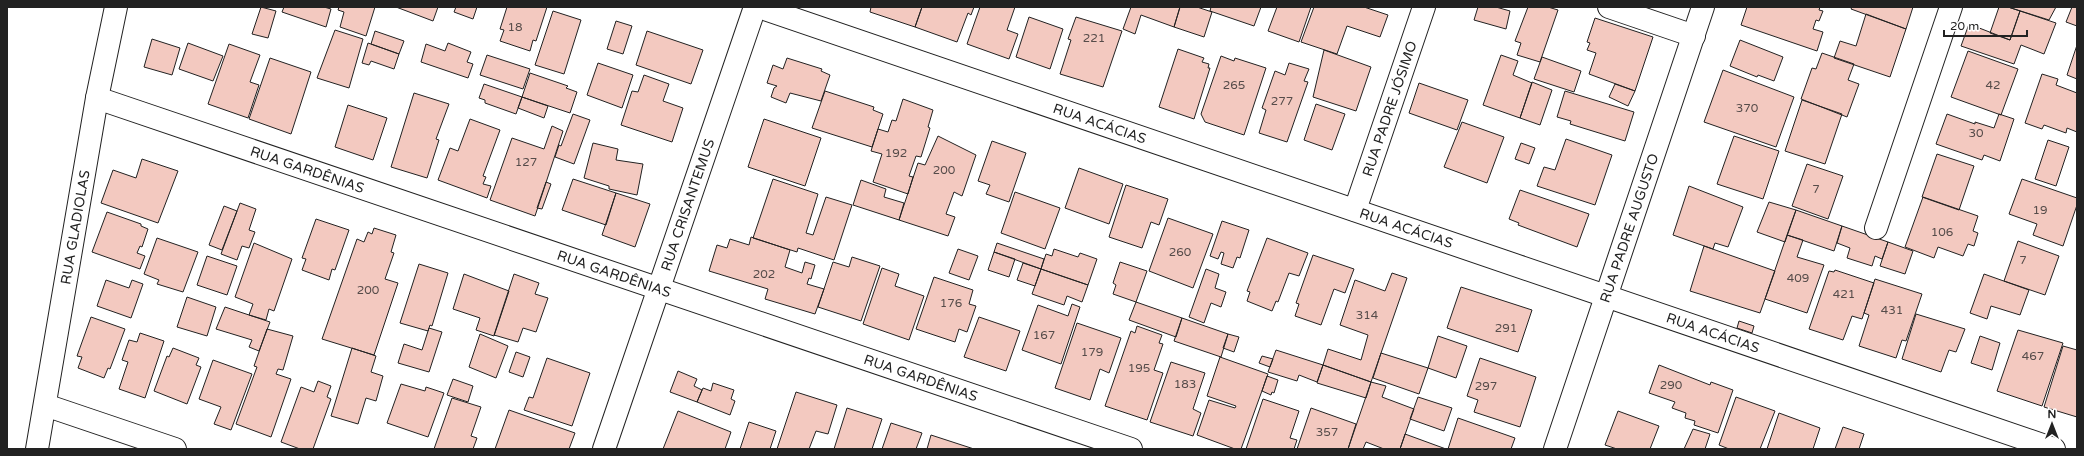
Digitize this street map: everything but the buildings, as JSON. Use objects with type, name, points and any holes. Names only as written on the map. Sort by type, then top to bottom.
[{"type":"street","name":"RUA GLADIOLAS","points":[[37,449],[97,98],[116,7]]},
{"type":"street","name":"RUA CRISANTEMUS","points":[[604,449],[755,7]]},
{"type":"street","name":"RUA ACÁCIAS","points":[[759,7],[2054,449]]},
{"type":"street","name":"RUA PADRE JÓSIMO","points":[[1355,210],[1424,7]]},
{"type":"street","points":[[1609,7],[1694,36]]},
{"type":"street","name":"RUA PADRE AUGUSTO","points":[[1555,449],[1703,7]]},
{"type":"street","points":[[1876,228],[1951,7]]},
{"type":"street","name":"RUA GARDÊNIAS","points":[[97,98],[1131,449]]},
{"type":"street","points":[[45,405],[175,449]]}]
